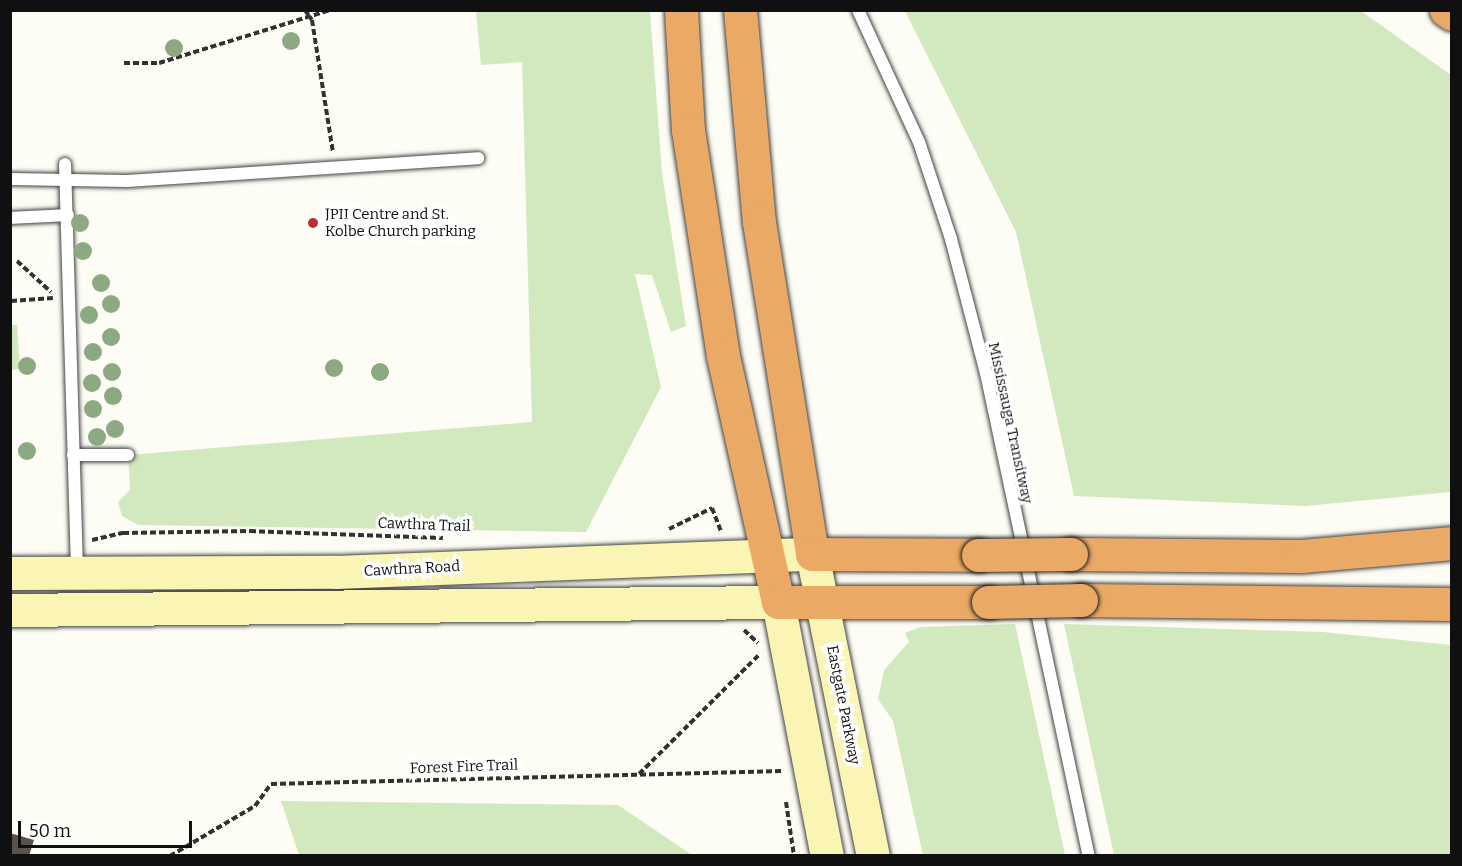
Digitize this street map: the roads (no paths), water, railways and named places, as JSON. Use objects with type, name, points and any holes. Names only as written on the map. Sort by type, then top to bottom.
[{"type":"highway","points":[[681,10],[688,130],[723,356],[778,602],[1081,600],[1452,604]]},
{"type":"highway","points":[[740,10],[759,222],[812,555],[1301,556],[1452,543]]},
{"type":"highway","points":[[1446,10],[1452,14]]},
{"type":"main road","name":"Cawthra Road","points":[[10,573],[336,572],[766,553],[812,555]]},
{"type":"main road","name":"Eastgate Parkway","points":[[812,555],[824,601],[873,855]]},
{"type":"main road","points":[[10,610],[778,602],[827,855]]},
{"type":"lane","name":"Mississauga Transitway","points":[[858,10],[919,142],[951,240],[986,373],[1089,855]]},
{"type":"lane","points":[[10,179],[67,178],[127,182],[478,158]]},
{"type":"lane","points":[[65,164],[76,573]]},
{"type":"lane","points":[[10,218],[68,215]]},
{"type":"lane","points":[[73,455],[128,455]]},
{"type":"place","name":"JPII Centre and St. Kolbe Church parking","points":[[313,223]]}]
